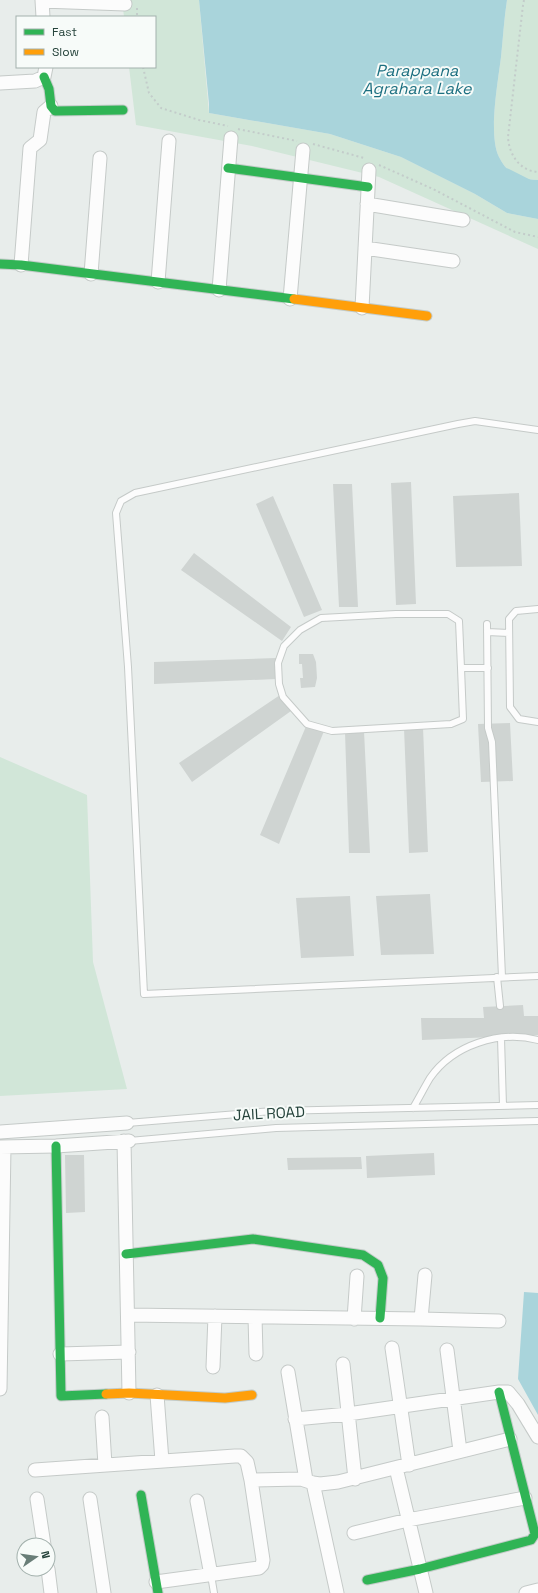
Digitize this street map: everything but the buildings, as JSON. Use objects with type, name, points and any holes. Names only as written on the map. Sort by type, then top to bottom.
[{"type":"street","points":[[43,16],[42,1],[125,4]]},
{"type":"street","points":[[0,83],[35,81],[45,72],[51,106],[55,111],[123,110]]},
{"type":"street","points":[[21,266],[30,148],[40,140],[44,112],[51,106]]},
{"type":"street","points":[[218,290],[232,131]]},
{"type":"street","points":[[158,282],[169,141]]},
{"type":"street","points":[[290,299],[304,145]]},
{"type":"street","points":[[91,274],[100,158]]},
{"type":"street","points":[[362,308],[368,187],[372,165]]},
{"type":"street","points":[[228,168],[368,187]]},
{"type":"street","points":[[367,204],[463,220]]},
{"type":"street","points":[[365,248],[452,261]]},
{"type":"street","points":[[0,264],[158,282],[427,316]]},
{"type":"street","name":"JAIL ROAD","points":[[0,1132],[127,1123]]},
{"type":"street","points":[[0,1388],[2,1147],[56,1146],[126,1141],[126,1254],[130,1393]]},
{"type":"street","points":[[56,1146],[61,1396],[130,1393],[210,1398],[252,1395]]},
{"type":"street","points":[[126,1254],[253,1239],[363,1255],[378,1265],[383,1278],[380,1318]]},
{"type":"street","points":[[421,1319],[425,1275]]},
{"type":"street","points":[[354,1319],[357,1276]]},
{"type":"street","points":[[128,1315],[499,1321]]},
{"type":"street","points":[[213,1368],[215,1316]]},
{"type":"street","points":[[255,1317],[256,1354]]},
{"type":"street","points":[[392,1348],[409,1465]]},
{"type":"street","points":[[447,1350],[460,1451]]},
{"type":"street","points":[[60,1354],[128,1352]]},
{"type":"street","points":[[343,1364],[355,1478]]},
{"type":"street","points":[[288,1372],[295,1419],[337,1593]]},
{"type":"street","points":[[367,1580],[420,1569],[530,1540],[535,1534],[498,1392]]},
{"type":"street","points":[[295,1419],[348,1414],[453,1398],[508,1392],[518,1404],[538,1437]]},
{"type":"street","points":[[157,1395],[162,1461]]},
{"type":"street","points":[[102,1417],[105,1465]]},
{"type":"street","points":[[251,1480],[297,1479],[327,1484],[409,1465],[510,1438]]},
{"type":"street","points":[[35,1470],[241,1456],[247,1462],[251,1480],[263,1560],[262,1565],[259,1568],[211,1575],[157,1587],[141,1495]]},
{"type":"street","points":[[396,1468],[426,1593]]},
{"type":"street","points":[[354,1533],[408,1520],[525,1498]]},
{"type":"street","points":[[37,1499],[43,1537]]},
{"type":"street","points":[[90,1499],[104,1593]]},
{"type":"street","points":[[197,1501],[211,1575]]},
{"type":"street","points":[[49,1577],[51,1593]]},
{"type":"street","points":[[526,1593],[538,1590]]},
{"type":"lane","points":[[538,430],[475,422],[458,424],[135,493],[121,501],[116,513],[128,667],[144,994],[538,976]]},
{"type":"lane","points":[[538,609],[516,611],[509,619],[510,707],[518,719],[538,722]]},
{"type":"lane","points":[[396,614],[448,614],[459,621],[461,668],[463,719],[451,724],[332,731],[307,724],[283,697],[279,684],[278,663],[284,646],[300,630],[321,618],[396,614]]},
{"type":"lane","points":[[487,624],[488,728],[492,742],[500,1006]]},
{"type":"lane","points":[[487,632],[509,633]]},
{"type":"lane","points":[[461,668],[488,668]]},
{"type":"lane","points":[[501,1038],[503,1106]]},
{"type":"lane","points":[[413,1108],[431,1078],[452,1056],[477,1042],[501,1038],[538,1040]]},
{"type":"lane","name":"JAIL ROAD","points":[[127,1123],[273,1111],[538,1105]]},
{"type":"lane","points":[[126,1141],[276,1128],[538,1121]]},
{"type":"lane","points":[[211,1575],[214,1593]]},
{"type":"path","points":[[524,0],[522,5],[508,130],[508,144],[513,157],[518,163],[528,170],[538,172]]},
{"type":"path","points":[[142,68],[149,93],[161,108],[232,131],[304,145],[372,165],[432,189],[515,232],[538,238]]},
{"type":"green space","points":[[122,0],[199,0],[209,113],[330,134],[401,157],[475,194],[507,213],[538,219],[538,249],[379,177],[252,146],[136,125],[129,68],[156,68],[156,16],[124,16]]},
{"type":"green space","points":[[507,0],[538,0],[538,180],[520,177],[506,168],[499,157],[494,136],[496,94]]},
{"type":"green space","points":[[0,757],[87,795],[93,962],[127,1089],[0,1096]]},
{"type":"water","name":"Parappana Agrahara Lake","points":[[199,0],[507,0],[496,94],[494,136],[499,157],[506,168],[520,177],[538,180],[538,219],[507,213],[475,194],[401,157],[330,134],[209,113]]},
{"type":"water","points":[[524,1292],[538,1293],[538,1415],[518,1379]]},
{"type":"waterway","points":[[507,170],[529,181]]},
{"type":"traffic: fast","points":[[44,77],[49,89],[51,106],[55,111],[123,110]]},
{"type":"traffic: fast","points":[[228,168],[368,187]]},
{"type":"traffic: fast","points":[[0,264],[21,265],[294,299]]},
{"type":"traffic: fast","points":[[56,1146],[61,1396],[106,1394]]},
{"type":"traffic: fast","points":[[126,1254],[253,1239],[363,1255],[378,1265],[383,1278],[380,1318]]},
{"type":"traffic: fast","points":[[367,1580],[420,1569],[531,1540],[535,1534],[499,1392]]},
{"type":"traffic: fast","points":[[141,1495],[158,1593]]},
{"type":"traffic: slow","points":[[294,299],[427,316]]},
{"type":"traffic: slow","points":[[106,1394],[129,1393],[225,1398],[252,1395]]}]
